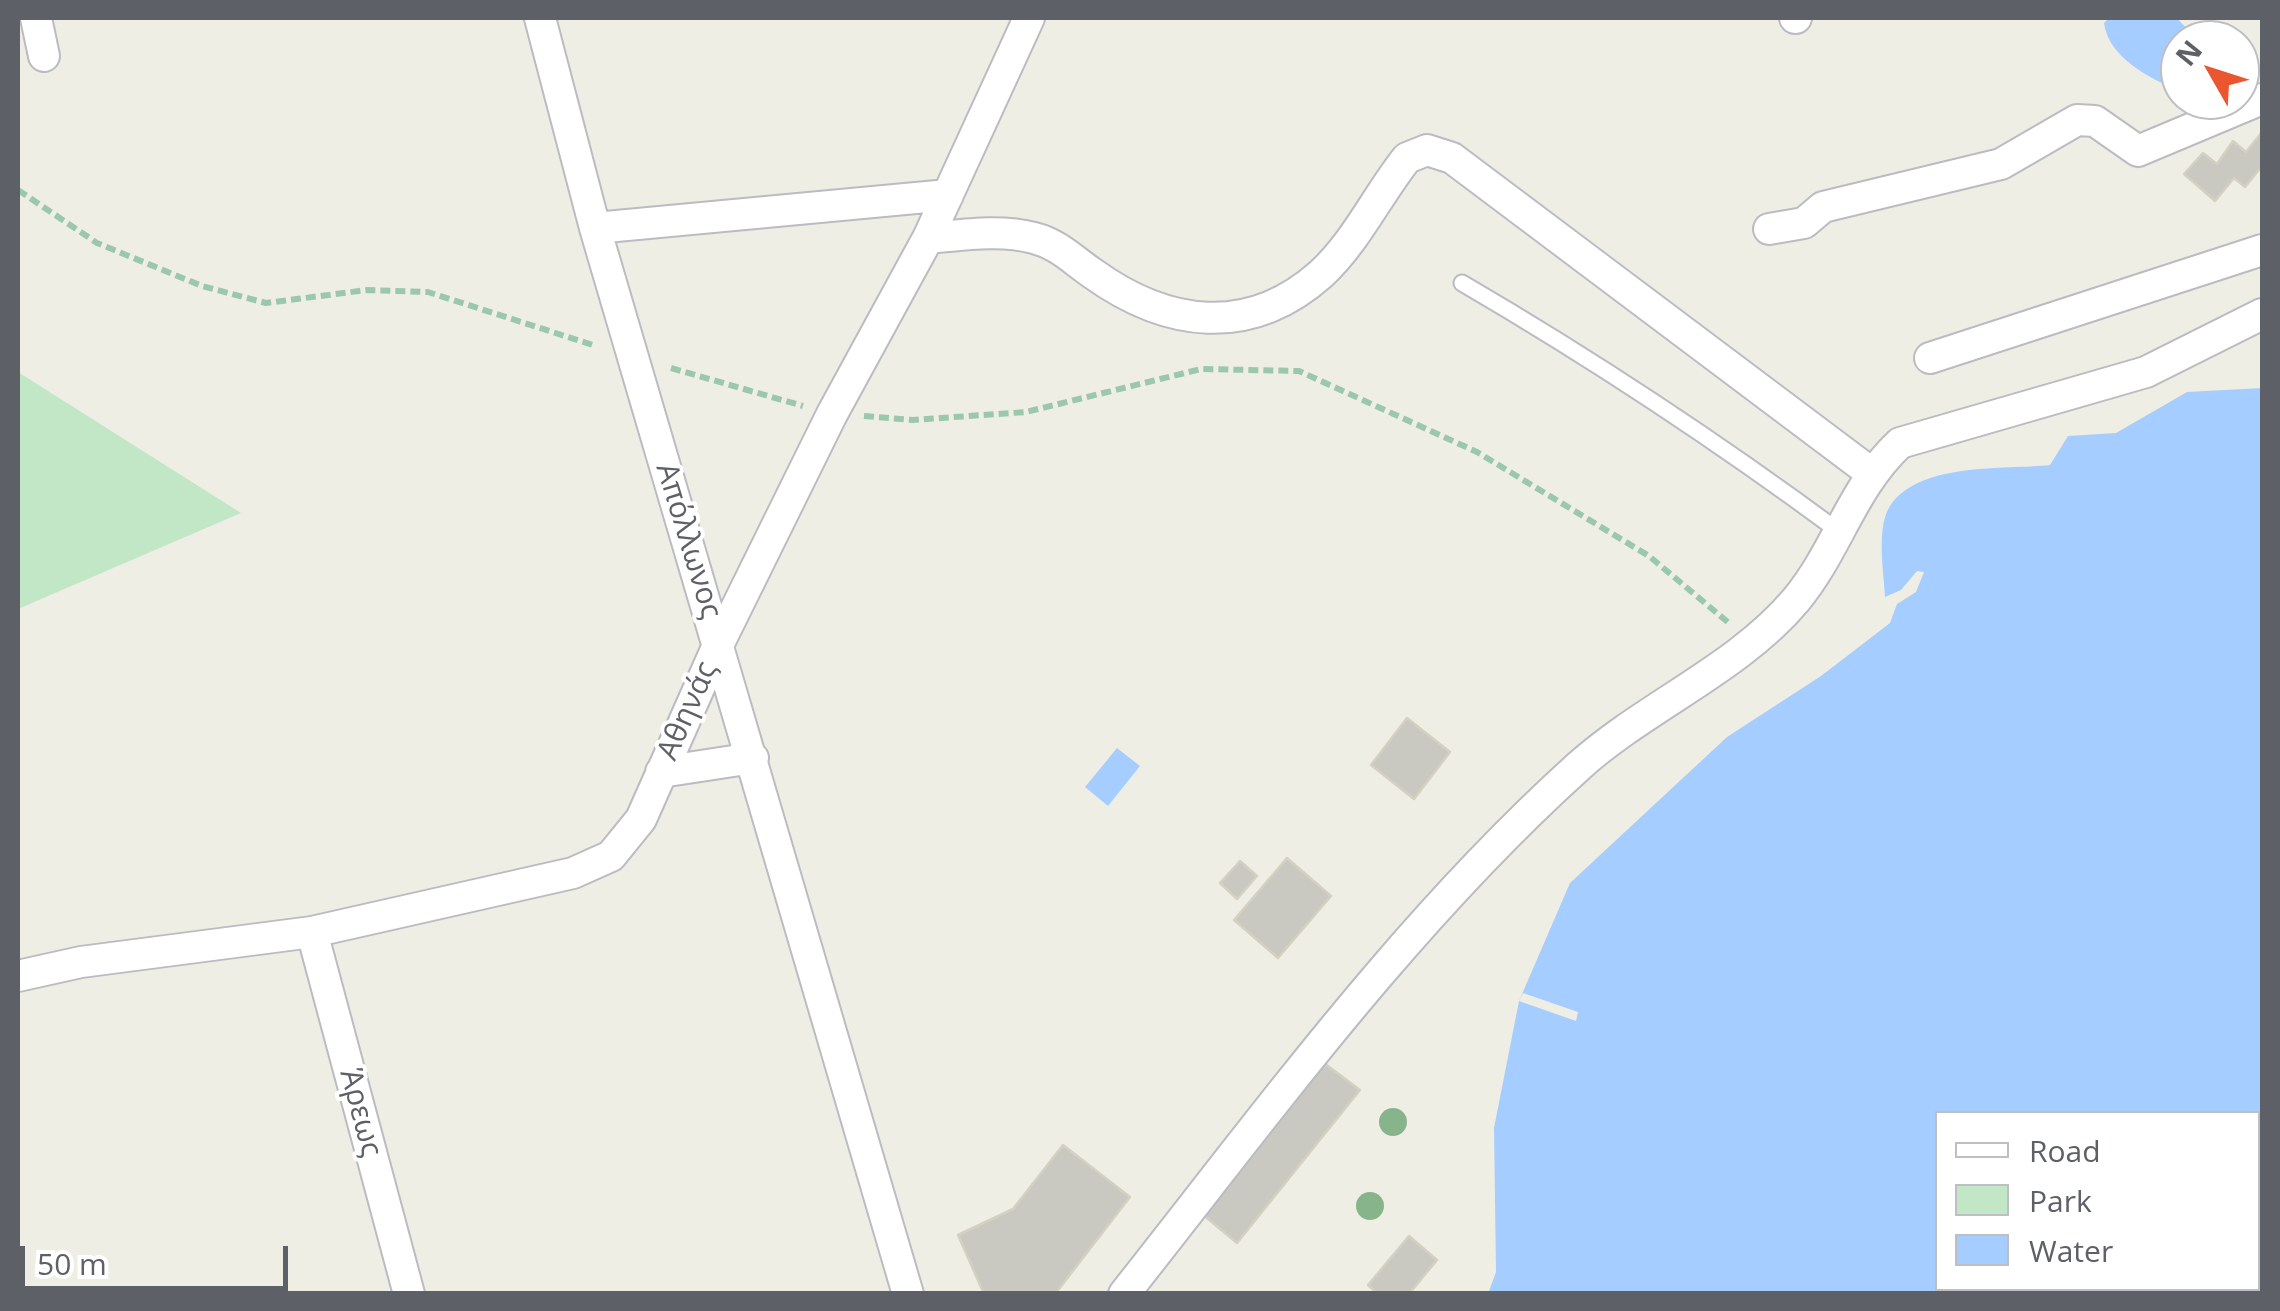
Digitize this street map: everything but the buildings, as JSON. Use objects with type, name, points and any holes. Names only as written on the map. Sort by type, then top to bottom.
[{"type":"street","points":[[36,18],[44,56]]},
{"type":"street","name":"Απόλλωνος","points":[[540,18],[595,228],[908,1294]]},
{"type":"street","name":"Αθηνάς","points":[[18,976],[82,962],[312,932],[574,874],[611,856],[641,819],[719,643],[832,414],[928,238],[1029,18]]},
{"type":"street","points":[[1770,228],[1804,223],[1823,206],[2001,164],[2077,120],[2096,121],[2138,152],[2262,99]]},
{"type":"street","points":[[928,238],[996,233],[1034,238],[1063,250],[1094,275],[1156,309],[1206,318],[1258,314],[1322,274],[1408,158],[1427,150],[1452,158],[1870,472]]},
{"type":"street","points":[[595,228],[948,196]]},
{"type":"street","points":[[1930,358],[2262,250]]},
{"type":"street","points":[[1124,1294],[1391,957],[1581,764],[1750,641],[1795,601],[1840,533],[1870,472],[1900,444],[2146,372],[2262,314]]},
{"type":"street","points":[[661,772],[753,758]]},
{"type":"street","name":"Άρεως","points":[[312,932],[409,1294]]},
{"type":"lane","points":[[1462,283],[1585,354],[1714,439],[1840,533]]},
{"type":"path","points":[[18,190],[97,243],[202,286],[266,303],[367,290],[428,292],[832,414],[913,420],[1026,412],[1201,370],[1298,371],[1477,452],[1649,556],[1750,641]]},
{"type":"green space","points":[[18,372],[241,513],[18,609]]},
{"type":"water","points":[[2109,18],[2177,18],[2160,20],[2160,82],[2121,55],[2104,23]]},
{"type":"water","points":[[2262,388],[2262,1293],[1488,1294],[1496,1272],[1494,1128],[1519,1001],[1570,883],[1727,737],[1821,676],[1890,623],[1897,604],[1916,592],[1924,572],[1917,571],[1901,590],[1885,597],[1884,523],[1892,503],[1906,490],[1944,474],[2050,465],[2068,436],[2116,433],[2187,392]]},
{"type":"water","points":[[1117,748],[1140,766],[1108,806],[1085,787]]},
{"type":"pier","points":[[1523,993],[1578,1012],[1576,1021],[1519,1001]]}]
